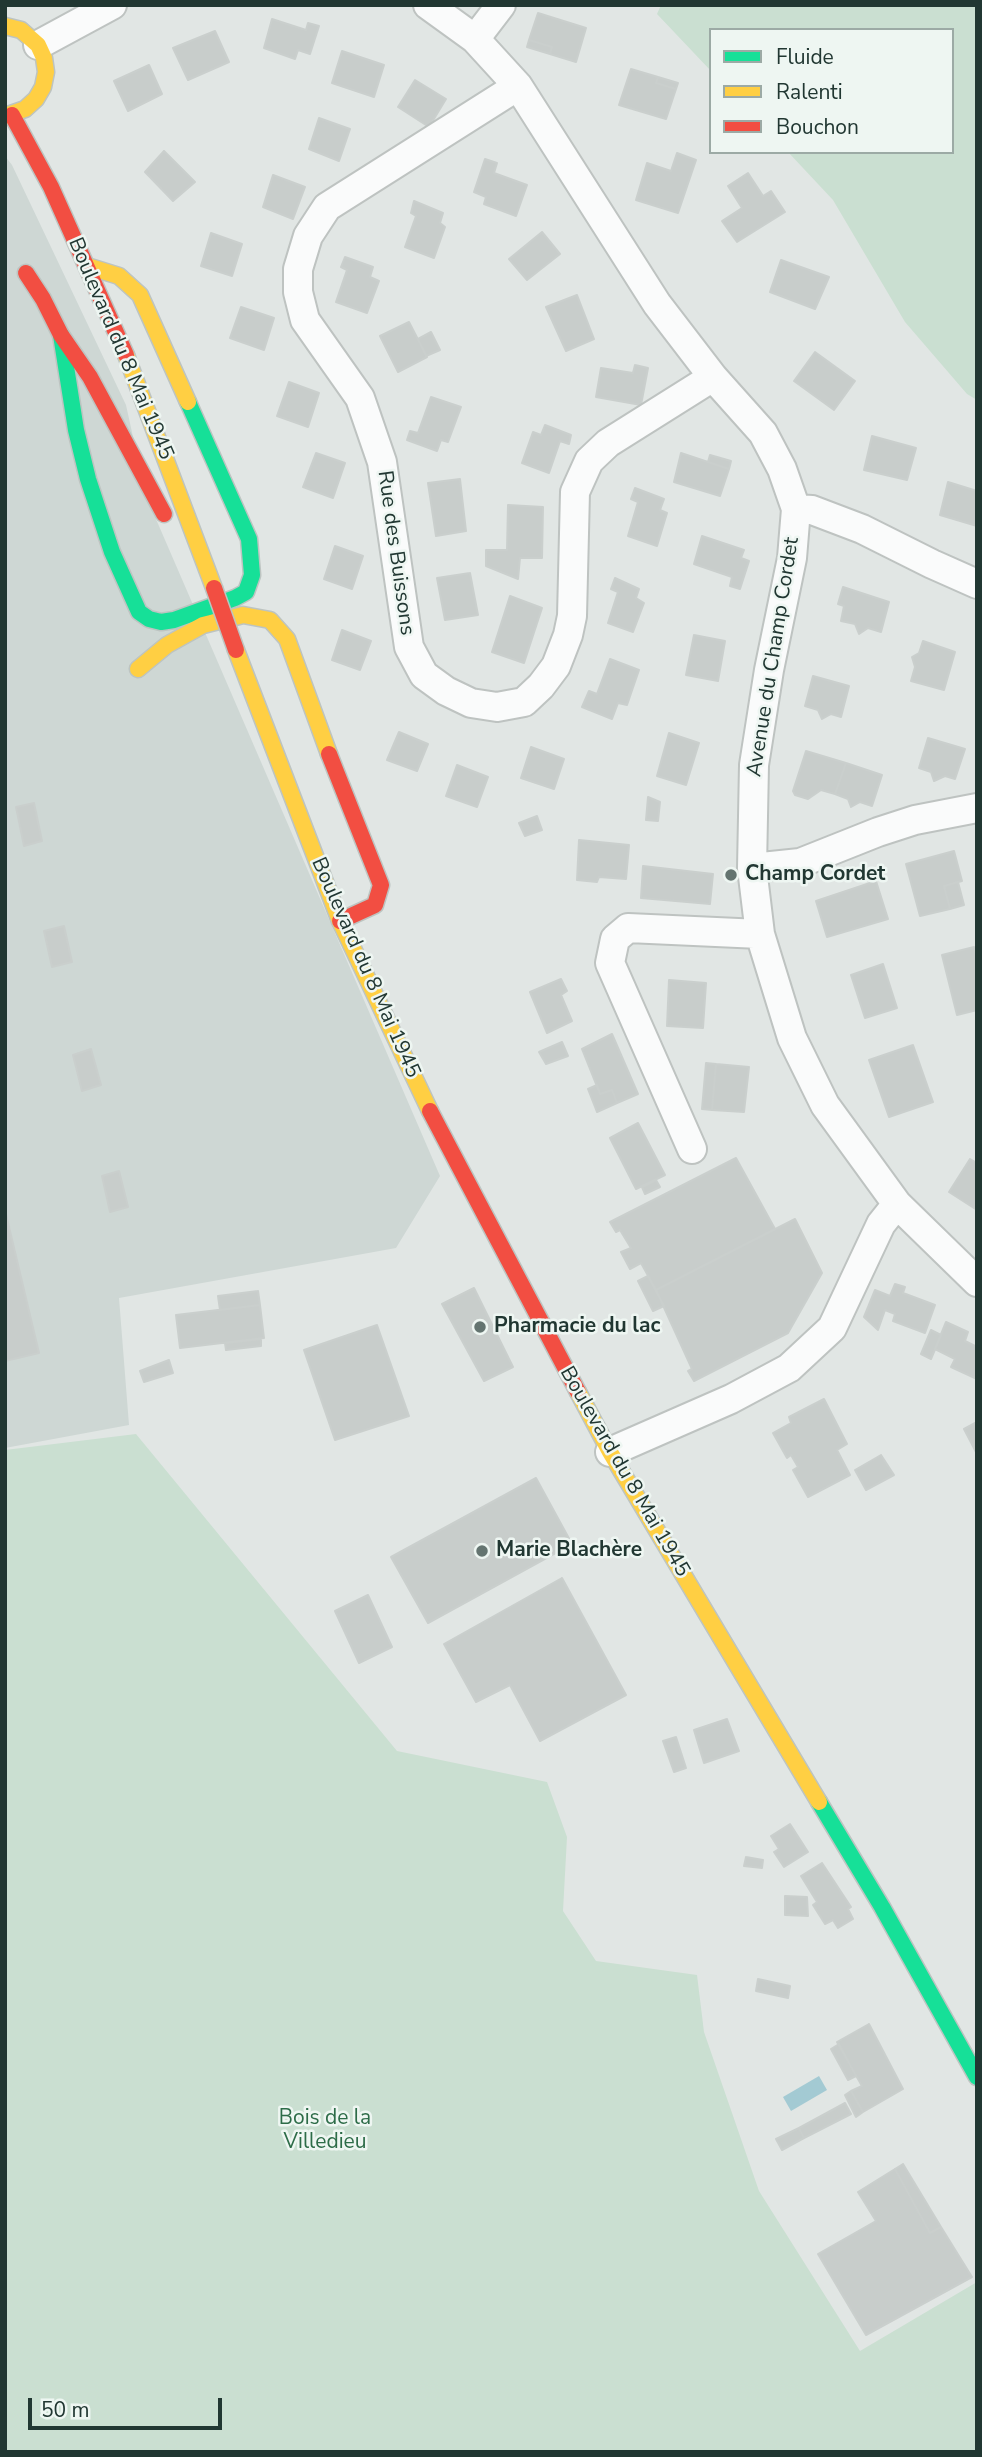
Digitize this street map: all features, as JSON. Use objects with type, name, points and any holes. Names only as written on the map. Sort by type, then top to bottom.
[{"type":"street","points":[[38,45],[112,5]]},
{"type":"street","name":"Avenue du Champ Cordet","points":[[428,5],[475,39],[518,86],[657,304],[713,377],[763,433],[782,469],[796,509],[792,558],[769,670],[754,765],[752,868],[760,934],[792,1038],[825,1105],[897,1204],[977,1282]]},
{"type":"street","points":[[475,39],[502,5]]},
{"type":"street","points":[[5,26],[20,30],[38,45],[46,72],[43,87],[31,104],[9,115]]},
{"type":"street","name":"Rue des Buissons","points":[[518,86],[327,207],[308,236],[298,269],[298,292],[305,320],[360,398],[382,462],[409,647],[424,675],[446,691],[471,702],[497,707],[524,702],[541,686],[556,666],[568,635],[572,616],[575,492],[589,461],[619,436],[713,377]]},
{"type":"street","name":"Boulevard du 8 Mai 1945","points":[[9,115],[51,187],[127,356],[340,921],[404,1059],[483,1215],[610,1452],[882,1908],[977,2077]]},
{"type":"street","points":[[61,335],[76,429],[88,480],[112,552],[139,612],[149,619],[161,622],[174,620],[246,592],[252,575],[249,539],[140,295],[120,276],[87,266]]},
{"type":"street","points":[[26,273],[61,335],[90,377],[173,528],[192,550],[214,588]]},
{"type":"street","points":[[796,509],[812,510],[862,529],[932,565],[977,584]]},
{"type":"street","points":[[138,669],[167,645],[203,625],[243,615],[270,620],[287,639],[381,885],[375,905],[340,921]]},
{"type":"street","points":[[752,868],[800,863],[915,820],[976,812]]},
{"type":"street","points":[[692,1149],[610,963],[615,939],[628,928],[760,934]]},
{"type":"street","points":[[610,1452],[731,1399],[789,1368],[832,1328],[881,1224],[897,1204]]},
{"type":"shaded area","points":[[5,156],[12,165],[126,405],[146,496],[440,1176],[396,1248],[119,1298],[129,1425],[5,1448]]},
{"type":"green space","points":[[661,5],[977,5],[977,400],[967,394],[905,322],[833,200],[790,154],[954,154],[954,28],[709,28],[709,69],[657,14]]},
{"type":"green space","name":"Bois de la Villedieu","points":[[136,1434],[397,1751],[547,1782],[567,1837],[563,1911],[596,1961],[697,1975],[704,2032],[759,2191],[860,2351],[977,2282],[977,2452],[5,2452],[5,1450]]},
{"type":"water","points":[[819,2076],[827,2090],[791,2111],[783,2097]]},
{"type":"building","points":[[538,13],[586,28],[576,62],[550,54],[552,47],[529,40]]},
{"type":"building","points":[[272,19],[306,30],[308,23],[319,26],[310,54],[298,50],[295,59],[264,48]]},
{"type":"building","points":[[215,31],[229,62],[188,80],[173,48]]},
{"type":"building","points":[[529,40],[552,47],[550,54],[527,47]]},
{"type":"building","points":[[342,51],[384,65],[374,97],[332,83]]},
{"type":"building","points":[[149,65],[162,94],[128,111],[114,81]]},
{"type":"building","points":[[631,69],[658,77],[656,83],[676,89],[666,119],[619,105]]},
{"type":"building","points":[[658,77],[678,83],[676,89],[656,83]]},
{"type":"building","points":[[415,80],[446,99],[429,127],[398,107]]},
{"type":"building","points":[[319,118],[350,129],[339,161],[309,149]]},
{"type":"building","points":[[164,151],[195,182],[173,201],[145,172]]},
{"type":"building","points":[[677,153],[696,160],[678,213],[636,200],[647,163],[671,171]]},
{"type":"building","points":[[485,159],[497,163],[494,173],[527,185],[516,216],[484,204],[486,197],[474,192]]},
{"type":"building","points":[[748,173],[763,196],[771,191],[785,212],[737,242],[722,221],[742,208],[728,186]]},
{"type":"building","points":[[273,175],[305,187],[293,219],[263,207]]},
{"type":"building","points":[[414,201],[443,213],[440,223],[445,227],[434,258],[405,247],[416,216],[411,213]]},
{"type":"building","points":[[542,232],[560,254],[527,280],[509,259]]},
{"type":"building","points":[[211,233],[242,244],[232,276],[201,266]]},
{"type":"building","points":[[345,257],[373,267],[370,277],[379,281],[367,313],[336,302],[347,270],[341,267]]},
{"type":"building","points":[[781,260],[829,277],[815,309],[770,292]]},
{"type":"building","points":[[577,295],[594,339],[566,351],[546,307]]},
{"type":"building","points":[[241,307],[274,318],[264,350],[230,338]]},
{"type":"building","points":[[409,322],[427,357],[398,372],[380,336]]},
{"type":"building","points":[[431,332],[440,350],[426,356],[418,339]]},
{"type":"building","points":[[815,352],[855,381],[834,410],[794,381]]},
{"type":"building","points":[[635,365],[648,368],[641,405],[596,397],[601,368],[633,373]]},
{"type":"building","points":[[289,382],[319,393],[308,427],[277,416]]},
{"type":"building","points":[[431,397],[461,407],[448,442],[441,440],[437,451],[407,440],[410,431],[418,433]]},
{"type":"building","points":[[545,425],[571,435],[569,444],[560,441],[549,473],[522,463],[533,432],[541,435]]},
{"type":"building","points":[[872,436],[916,448],[907,480],[864,470]]},
{"type":"building","points":[[316,453],[345,463],[333,498],[303,487]]},
{"type":"building","points":[[681,453],[729,469],[720,496],[674,482]]},
{"type":"building","points":[[710,455],[731,461],[729,469],[708,462]]},
{"type":"building","points":[[460,479],[466,531],[436,536],[428,483]]},
{"type":"building","points":[[948,482],[977,491],[977,526],[940,515]]},
{"type":"building","points":[[635,488],[664,499],[660,510],[667,513],[657,546],[628,536],[638,502],[631,499]]},
{"type":"building","points":[[508,505],[543,507],[542,558],[520,558],[518,579],[486,566],[486,550],[507,550]]},
{"type":"building","points":[[702,536],[744,550],[741,558],[749,561],[740,589],[730,586],[732,577],[694,564]]},
{"type":"building","points":[[335,546],[363,556],[352,589],[324,579]]},
{"type":"building","points":[[470,573],[478,615],[445,620],[437,578]]},
{"type":"building","points":[[615,578],[639,589],[636,598],[644,603],[633,632],[608,623],[618,592],[611,589]]},
{"type":"building","points":[[843,587],[889,602],[881,632],[868,628],[859,634],[855,624],[841,621],[844,606],[838,604]]},
{"type":"building","points":[[510,596],[542,608],[524,663],[492,652]]},
{"type":"building","points":[[342,630],[371,641],[360,670],[332,660]]},
{"type":"building","points":[[694,635],[725,641],[718,681],[686,675]]},
{"type":"building","points":[[923,641],[955,652],[944,690],[911,681],[915,667],[912,657],[919,653]]},
{"type":"building","points":[[610,659],[639,670],[627,705],[618,703],[612,719],[582,707],[589,691],[597,694]]},
{"type":"building","points":[[813,676],[849,686],[841,717],[831,714],[822,719],[818,710],[805,706]]},
{"type":"building","points":[[399,732],[428,744],[417,771],[387,760]]},
{"type":"building","points":[[669,733],[699,743],[686,785],[657,776]]},
{"type":"building","points":[[928,738],[965,749],[955,779],[945,776],[934,781],[931,772],[919,768]]},
{"type":"building","points":[[531,747],[564,759],[554,789],[521,778]]},
{"type":"building","points":[[806,751],[846,763],[835,794],[821,790],[808,799],[795,795],[793,791]]},
{"type":"building","points":[[846,763],[882,775],[872,806],[860,802],[851,807],[848,799],[835,794]]},
{"type":"building","points":[[457,765],[488,777],[477,807],[446,796]]},
{"type":"building","points":[[648,797],[660,802],[658,821],[646,820]]},
{"type":"building","points":[[34,803],[42,841],[24,846],[16,807]]},
{"type":"building","points":[[537,816],[542,830],[525,836],[519,823]]},
{"type":"building","points":[[579,840],[629,845],[626,879],[599,877],[597,882],[577,880]]},
{"type":"building","points":[[954,851],[962,881],[944,886],[950,909],[920,916],[906,864]]},
{"type":"building","points":[[643,866],[713,874],[710,904],[641,898]]},
{"type":"building","points":[[876,881],[888,919],[827,937],[816,901]]},
{"type":"building","points":[[958,882],[964,905],[950,909],[944,886]]},
{"type":"building","points":[[64,926],[72,962],[52,967],[44,931]]},
{"type":"building","points":[[974,947],[977,957],[977,1010],[957,1015],[942,955]]},
{"type":"building","points":[[883,964],[897,1008],[865,1018],[851,975]]},
{"type":"building","points":[[561,979],[567,991],[561,995],[572,1021],[547,1033],[530,992]]},
{"type":"building","points":[[669,980],[706,983],[703,1028],[667,1026]]},
{"type":"building","points":[[612,1034],[638,1094],[617,1103],[612,1090],[600,1094],[582,1049]]},
{"type":"building","points":[[562,1042],[568,1056],[546,1064],[539,1052]]},
{"type":"building","points":[[913,1045],[933,1102],[889,1117],[869,1060]]},
{"type":"building","points":[[91,1049],[101,1085],[82,1091],[73,1055]]},
{"type":"building","points":[[706,1063],[716,1064],[712,1110],[702,1109]]},
{"type":"building","points":[[716,1064],[749,1067],[744,1112],[712,1110]]},
{"type":"building","points":[[597,1085],[600,1094],[612,1090],[617,1103],[597,1112],[588,1089]]},
{"type":"building","points":[[638,1123],[665,1175],[636,1189],[610,1138]]},
{"type":"building","points":[[736,1158],[775,1229],[656,1290],[641,1263],[630,1269],[621,1252],[631,1248],[620,1230],[616,1232],[610,1222]]},
{"type":"building","points":[[970,1159],[977,1163],[977,1210],[949,1192]]},
{"type":"building","points":[[119,1171],[128,1207],[110,1212],[102,1176]]},
{"type":"building","points":[[656,1180],[660,1187],[645,1194],[642,1187]]},
{"type":"building","points":[[5,1210],[39,1353],[5,1361]]},
{"type":"building","points":[[795,1219],[822,1273],[788,1333],[694,1381],[688,1371],[692,1369],[656,1290]]},
{"type":"building","points":[[648,1276],[664,1306],[653,1311],[638,1281]]},
{"type":"building","points":[[895,1284],[905,1287],[903,1293],[935,1305],[925,1333],[893,1321],[895,1314],[885,1310],[878,1330],[864,1317],[875,1290],[890,1296]]},
{"type":"building","points":[[474,1288],[513,1367],[484,1381],[442,1304]]},
{"type":"building","points":[[258,1291],[260,1305],[220,1310],[218,1296]]},
{"type":"building","points":[[260,1305],[264,1338],[180,1348],[176,1315]]},
{"type":"building","points":[[946,1322],[968,1332],[965,1341],[977,1347],[977,1379],[951,1367],[955,1359],[935,1349]]},
{"type":"building","points":[[377,1325],[409,1416],[335,1440],[304,1350]]},
{"type":"building","points":[[931,1330],[941,1335],[931,1359],[921,1354]]},
{"type":"building","points":[[261,1339],[261,1346],[226,1350],[225,1343]]},
{"type":"building","points":[[169,1360],[173,1373],[144,1382],[140,1371]]},
{"type":"building","points":[[824,1399],[847,1444],[837,1450],[850,1475],[808,1497],[793,1470],[798,1467],[791,1455],[787,1458],[773,1433],[791,1423],[789,1417]]},
{"type":"building","points":[[977,1422],[977,1454],[964,1429]]},
{"type":"building","points":[[881,1455],[894,1475],[866,1490],[855,1470]]},
{"type":"building","name":"Marie Blachère","points":[[536,1478],[572,1544],[428,1623],[391,1557]]},
{"type":"building","points":[[562,1578],[626,1695],[540,1741],[510,1685],[476,1702],[444,1644]]},
{"type":"building","points":[[368,1595],[392,1647],[359,1663],[335,1611]]},
{"type":"building","points":[[727,1719],[739,1751],[704,1763],[694,1730]]},
{"type":"building","points":[[676,1737],[686,1768],[674,1772],[663,1741]]},
{"type":"building","points":[[790,1824],[808,1852],[784,1867],[774,1852],[779,1849],[771,1836]]},
{"type":"building","points":[[746,1857],[763,1860],[762,1868],[744,1866]]},
{"type":"building","points":[[822,1863],[851,1907],[848,1909],[853,1919],[838,1928],[833,1920],[825,1924],[813,1905],[817,1902],[801,1876]]},
{"type":"building","points":[[785,1896],[807,1897],[808,1916],[785,1915]]},
{"type":"building","points":[[758,1979],[790,1986],[788,1998],[756,1991]]},
{"type":"building","points":[[869,2024],[903,2089],[863,2112],[851,2091],[862,2086],[837,2042]]},
{"type":"building","points":[[839,2044],[856,2076],[848,2080],[831,2049]]},
{"type":"building","points":[[851,2091],[863,2112],[856,2117],[845,2095]]},
{"type":"building","points":[[845,2103],[851,2114],[804,2138],[799,2128]]},
{"type":"building","points":[[799,2128],[804,2138],[782,2150],[776,2139]]},
{"type":"building","points":[[903,2164],[941,2227],[930,2233],[895,2169]]},
{"type":"building","points":[[895,2169],[930,2233],[941,2227],[972,2277],[866,2335],[818,2254],[876,2221],[858,2192]]},
{"type":"traffic: fast","points":[[61,335],[76,430],[88,479],[112,552],[139,612],[149,619],[161,622],[174,620],[235,598],[246,592],[252,575],[249,539],[188,402]]},
{"type":"traffic: fast","points":[[819,1802],[882,1907],[977,2077]]},
{"type":"traffic: slow","points":[[5,26],[21,30],[38,45],[46,72],[43,87],[36,99],[25,109],[5,116]]},
{"type":"traffic: slow","points":[[87,266],[119,276],[140,295],[188,402]]},
{"type":"traffic: slow","points":[[126,355],[214,588]]},
{"type":"traffic: slow","points":[[138,669],[167,645],[203,625],[243,615],[270,620],[287,639],[329,754]]},
{"type":"traffic: slow","points":[[236,650],[340,921],[430,1111]]},
{"type":"traffic: slow","points":[[578,1392],[610,1452],[819,1802]]},
{"type":"traffic: jam","points":[[12,115],[51,187],[126,355]]},
{"type":"traffic: jam","points":[[26,273],[61,335],[90,377],[164,514]]},
{"type":"traffic: jam","points":[[214,588],[236,650]]},
{"type":"traffic: jam","points":[[329,754],[381,885],[375,905],[340,921]]},
{"type":"traffic: jam","points":[[430,1111],[578,1392]]},
{"type":"place","name":"Champ Cordet","points":[[731,875]]},
{"type":"place","name":"Pharmacie du lac","points":[[480,1327]]},
{"type":"place","name":"Marie Blachère","points":[[482,1551]]}]
